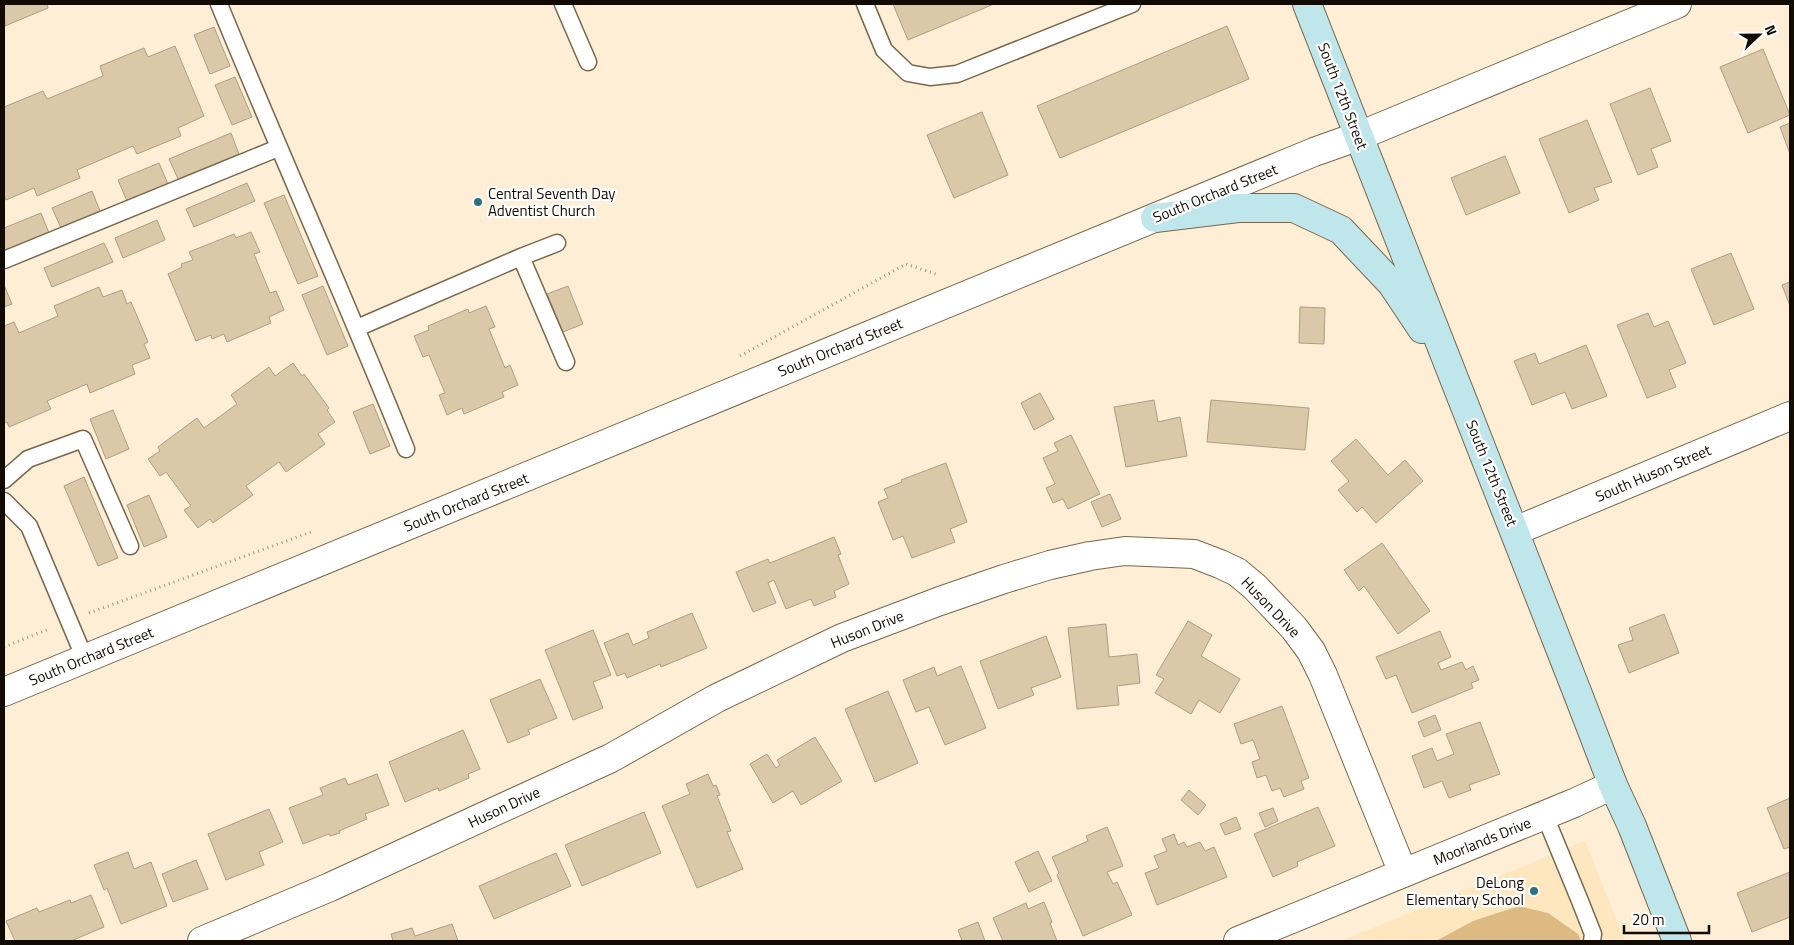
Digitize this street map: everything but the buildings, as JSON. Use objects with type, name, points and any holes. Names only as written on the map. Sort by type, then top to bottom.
[{"type":"main road","name":"South 12th Street","points":[[1308,4],[1451,372],[1677,941]]},
{"type":"main road","points":[[1155,218],[1238,208],[1294,208],[1341,230],[1392,284],[1451,372]]},
{"type":"street","name":"South Orchard Street","points":[[4,692],[980,289],[1314,152],[1359,136],[1677,4]]},
{"type":"street","name":"South Huson Street","points":[[1515,531],[1790,416]]},
{"type":"street","name":"Huson Drive","points":[[202,941],[330,887],[611,758],[717,698],[842,638],[1004,579],[1082,558],[1125,551],[1194,554],[1220,564],[1237,572],[1255,587],[1294,628],[1311,651],[1323,675],[1403,873]]},
{"type":"street","name":"Moorlands Drive","points":[[1238,941],[1545,816],[1614,785]]},
{"type":"lane","points":[[219,4],[278,148],[357,328],[406,449]]},
{"type":"lane","points":[[562,4],[588,62]]},
{"type":"lane","points":[[864,4],[884,50],[908,73],[930,77],[958,74],[1132,4]]},
{"type":"lane","points":[[4,260],[278,148]]},
{"type":"lane","points":[[357,328],[557,244]]},
{"type":"lane","points":[[521,258],[566,362]]},
{"type":"lane","points":[[4,480],[28,459],[83,439],[130,546]]},
{"type":"lane","points":[[4,501],[29,526],[85,659]]},
{"type":"lane","points":[[1545,816],[1580,901],[1592,934],[1592,941]]},
{"type":"path","points":[[736,358],[906,264]]},
{"type":"path","points":[[4,647],[69,621],[313,532]]},
{"type":"shaded area","name":"DeLong Elementary School","points":[[1585,841],[1625,941],[1341,941]]},
{"type":"shaded area","points":[[1519,906],[1548,913],[1578,934],[1581,941],[1436,941],[1473,921]]},
{"type":"place","name":"Central Seventh Day Adventist Church","points":[[478,202]]},
{"type":"place","name":"DeLong Elementary School","points":[[1534,891]]}]
